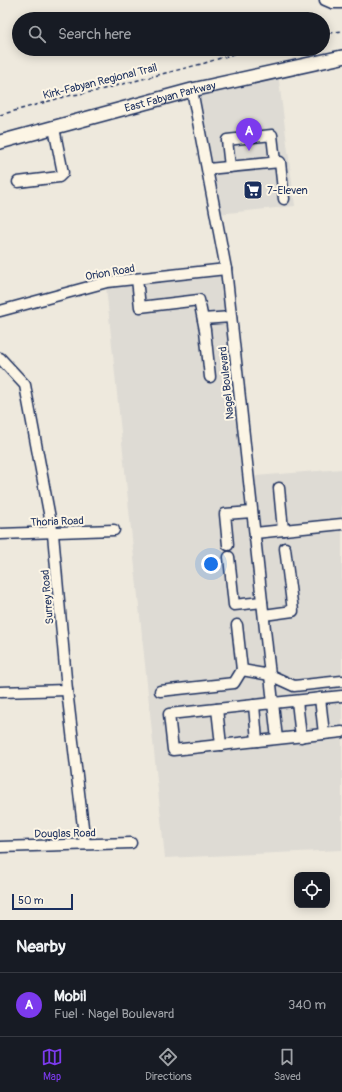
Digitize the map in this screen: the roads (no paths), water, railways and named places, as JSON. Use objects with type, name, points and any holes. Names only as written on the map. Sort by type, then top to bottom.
[{"type":"main road","name":"East Fabyan Parkway","points":[[0,142],[192,90],[342,57]]},
{"type":"street","points":[[325,0],[332,3],[342,2]]},
{"type":"street","name":"Nagel Boulevard","points":[[192,90],[226,269],[277,739]]},
{"type":"street","points":[[18,182],[59,177],[63,173],[54,128]]},
{"type":"street","points":[[230,167],[227,140],[272,135],[275,162]]},
{"type":"street","points":[[208,169],[280,162],[284,199]]},
{"type":"street","name":"Orion Road","points":[[0,311],[107,282],[226,269]]},
{"type":"street","points":[[137,279],[140,307],[199,300],[210,377]]},
{"type":"street","points":[[202,319],[231,317]]},
{"type":"street","name":"Surrey Road","points":[[0,358],[25,385],[53,534],[67,690],[85,844]]},
{"type":"street","points":[[279,488],[283,530]]},
{"type":"street","points":[[228,545],[225,514],[252,512]]},
{"type":"street","points":[[255,533],[342,524]]},
{"type":"street","name":"Thoria Road","points":[[0,534],[53,534],[114,530]]},
{"type":"street","points":[[264,615],[293,611],[285,548]]},
{"type":"street","points":[[229,557],[234,605],[262,602]]},
{"type":"street","points":[[160,691],[234,683],[242,670],[237,626]]},
{"type":"street","points":[[242,670],[270,675],[294,686],[342,681]]},
{"type":"street","points":[[0,692],[67,690]]},
{"type":"street","points":[[342,696],[169,714],[173,750],[342,732]]},
{"type":"street","points":[[320,698],[324,734]]},
{"type":"street","points":[[297,701],[301,737]]},
{"type":"street","points":[[254,705],[257,741]]},
{"type":"street","points":[[217,709],[221,745]]},
{"type":"street","name":"Douglas Road","points":[[0,846],[131,843]]},
{"type":"place","name":"Mobil","points":[[249,151]]},
{"type":"place","name":"7-Eleven","points":[[253,190]]}]
